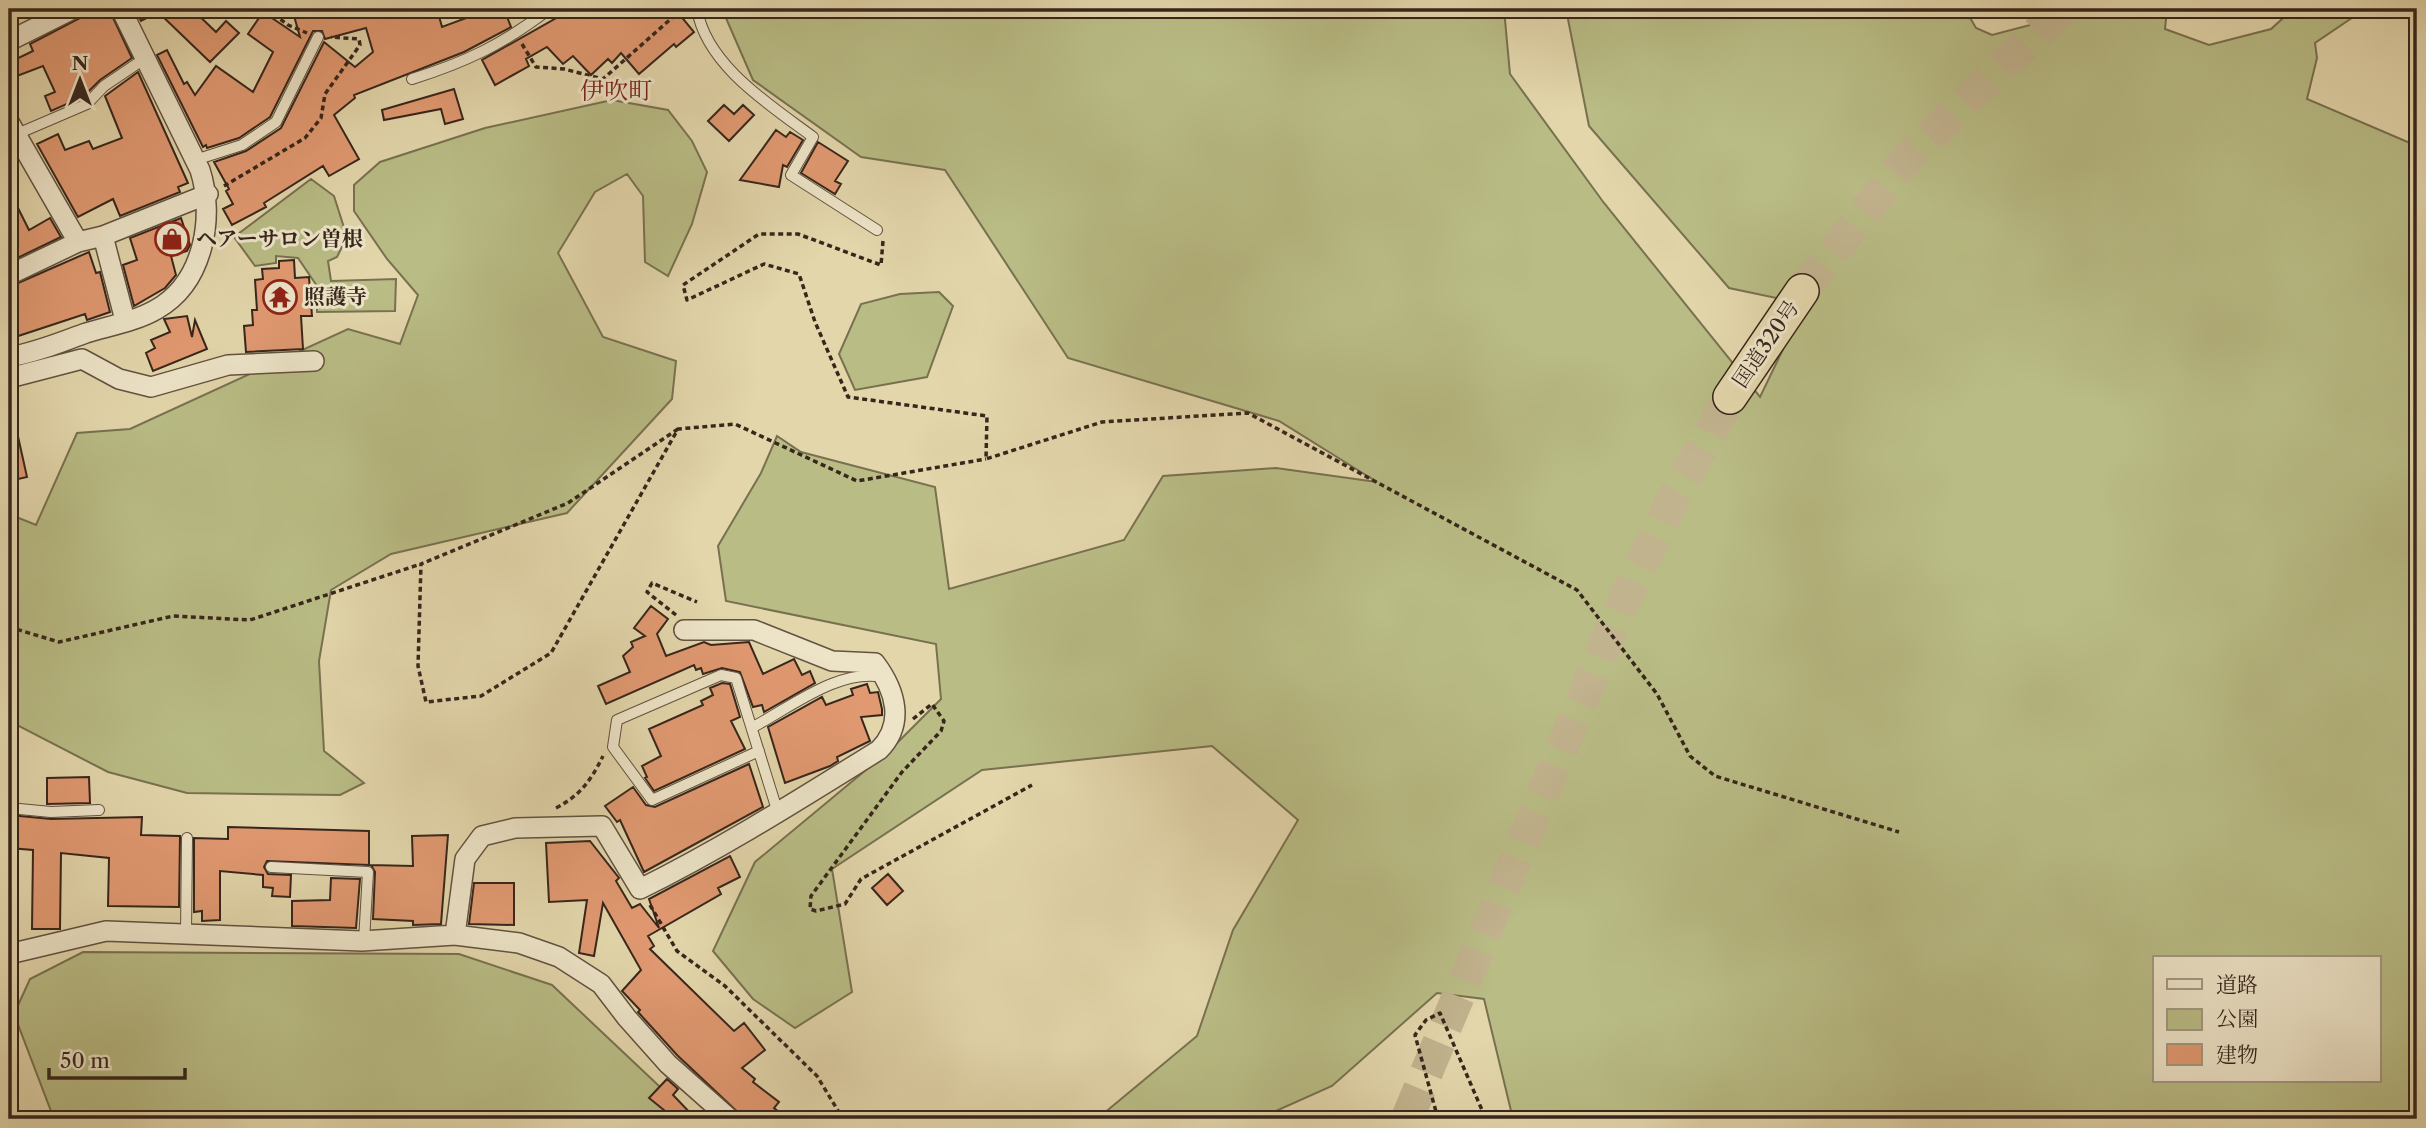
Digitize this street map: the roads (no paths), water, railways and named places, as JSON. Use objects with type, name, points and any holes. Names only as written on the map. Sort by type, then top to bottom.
[{"type":"highway","name":"国道320号","points":[[1730,397],[1802,291]]},
{"type":"street","points":[[9,41],[73,9]]},
{"type":"street","points":[[9,357],[157,309],[179,290],[196,265],[206,232],[208,194],[195,160],[121,9]]},
{"type":"street","points":[[13,128],[78,242]]},
{"type":"street","points":[[9,275],[78,242],[103,236],[208,194]]},
{"type":"street","points":[[103,236],[125,320]]},
{"type":"street","points":[[9,378],[82,359],[118,379],[151,387],[229,365],[314,360]]},
{"type":"street","points":[[455,936],[465,859],[482,836],[515,828],[601,826],[640,888],[681,870],[778,813],[879,750],[893,736],[895,721],[891,688],[875,663],[832,661],[754,630],[690,629]]},
{"type":"street","points":[[9,954],[106,931],[364,941],[455,936],[519,943],[559,957],[601,984],[668,1064],[730,1119]]},
{"type":"lane","points":[[412,79],[463,63],[516,33],[549,9]]},
{"type":"lane","points":[[599,9],[618,9]]},
{"type":"lane","points":[[698,9],[699,22],[727,66],[813,137],[791,175],[877,230]]},
{"type":"lane","points":[[195,160],[242,145],[276,122],[318,37]]},
{"type":"lane","points":[[13,128],[87,104],[104,86],[144,59]]},
{"type":"lane","points":[[753,727],[843,679],[868,674],[886,678]]},
{"type":"lane","points":[[759,751],[652,800],[614,747],[617,720],[721,675],[736,678],[753,727],[778,813]]},
{"type":"lane","points":[[9,808],[51,812],[99,810]]},
{"type":"lane","points":[[187,838],[187,933]]},
{"type":"lane","points":[[271,867],[368,872],[364,941]]},
{"type":"tunnel","points":[[1802,291],[1911,154],[2062,9]]},
{"type":"tunnel","points":[[1407,1119],[1620,609],[1672,501],[1730,397]]},
{"type":"place","name":"ヘアーサロン曽根","points":[[172,239]]},
{"type":"place","name":"照護寺","points":[[280,297]]},
{"type":"district","name":"伊吹町","points":[[616,91]]}]
